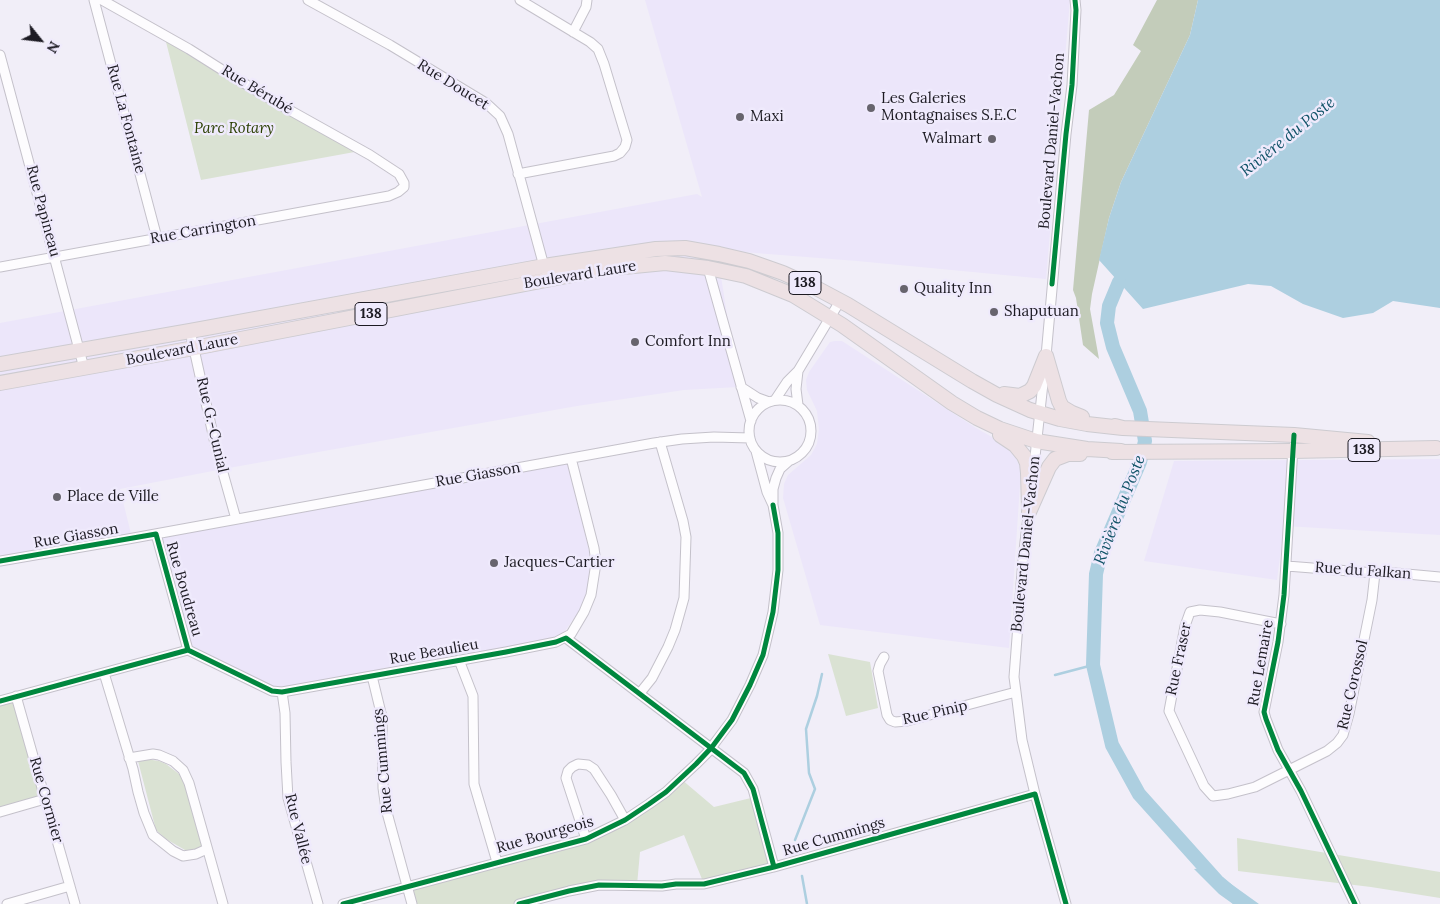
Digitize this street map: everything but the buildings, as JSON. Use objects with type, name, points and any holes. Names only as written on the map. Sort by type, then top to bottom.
[{"type":"highway","name":"Boulevard Laure","points":[[0,383],[194,348],[656,249],[685,248],[758,264],[783,273],[840,300],[1006,400],[1040,413],[1087,424],[1123,428]]},
{"type":"highway","name":"Boulevard Laure","points":[[0,364],[546,273],[665,263],[708,268],[746,276],[793,296],[830,317],[945,398],[977,418],[1000,429],[1036,441],[1087,449],[1121,451]]},
{"type":"highway","points":[[972,381],[1007,395],[1020,396],[1030,391],[1034,386],[1046,356]]},
{"type":"highway","points":[[1046,356],[1056,393],[1062,407],[1072,414],[1123,428]]},
{"type":"highway","points":[[977,418],[1015,445],[1024,456],[1028,473],[1029,512]]},
{"type":"highway","name":"138","points":[[1123,428],[1294,436],[1438,448]]},
{"type":"highway","name":"138","points":[[1121,451],[1293,451],[1438,448]]},
{"type":"highway","points":[[1029,512],[1049,467],[1055,459],[1068,454],[1121,451]]},
{"type":"street","name":"Rue La Fontaine","points":[[94,0],[157,238]]},
{"type":"street","name":"Rue Bérubé","points":[[102,0],[190,49],[284,107],[370,155],[399,174],[404,182],[404,188]]},
{"type":"street","name":"Rue Doucet","points":[[308,0],[390,45],[495,110],[500,116],[508,134],[546,273]]},
{"type":"street","points":[[518,174],[614,156],[625,147],[627,140],[598,49],[520,0]]},
{"type":"street","points":[[573,32],[586,7],[587,0]]},
{"type":"street","name":"Boulevard Daniel-Vachon","points":[[1066,904],[1022,740],[1014,677],[1021,577],[1046,356],[1072,85],[1075,0]]},
{"type":"street","name":"Rue Papineau","points":[[0,55],[84,368]]},
{"type":"street","name":"Rue Carrington","points":[[0,267],[389,196],[404,188]]},
{"type":"street","points":[[708,268],[751,420]]},
{"type":"street","points":[[741,387],[758,398],[772,401],[783,400],[798,405],[805,412],[811,430],[810,439],[800,455],[782,462],[772,461],[764,457],[756,451],[750,438],[751,420],[761,406],[772,401],[798,370],[840,300]]},
{"type":"street","name":"Rue G.-Cunial","points":[[190,331],[216,448],[236,519]]},
{"type":"street","points":[[798,370],[796,389],[798,405]]},
{"type":"street","name":"Rue Lemaire","points":[[1294,436],[1287,566],[1281,624],[1264,712],[1278,750],[1290,770],[1355,904]]},
{"type":"street","name":"Rue Giasson","points":[[0,562],[682,438],[750,438]]},
{"type":"street","points":[[640,693],[652,678],[668,647],[684,598],[686,537],[660,442]]},
{"type":"street","name":"Rue Bourgeois","points":[[756,451],[767,492],[774,505]]},
{"type":"street","points":[[571,458],[594,548],[596,563],[591,595],[584,612],[571,634],[566,638],[740,769],[749,780],[755,797],[774,867]]},
{"type":"street","name":"Rue Bourgeois","points":[[343,904],[586,839],[624,820],[666,792],[696,764],[712,748],[732,720],[763,655],[776,590],[778,533],[773,489],[780,469],[791,460]]},
{"type":"street","name":"Rue Boudreau","points":[[156,534],[188,650]]},
{"type":"street","name":"Rue du Falkan","points":[[1287,566],[1440,577]]},
{"type":"street","name":"Rue Corossol","points":[[1290,770],[1327,751],[1343,735],[1372,600],[1375,573]]},
{"type":"street","name":"Rue Fraser","points":[[1281,624],[1220,612],[1200,610],[1190,612],[1169,711],[1204,786],[1213,796],[1255,787],[1290,770]]},
{"type":"street","name":"Rue Beaulieu","points":[[188,650],[272,691],[282,692],[556,642],[566,638]]},
{"type":"street","points":[[0,701],[188,650]]},
{"type":"street","name":"Rue Pinip","points":[[884,657],[878,671],[887,715],[890,720],[895,722],[906,721],[1016,692]]},
{"type":"street","points":[[459,660],[473,696],[474,784],[497,862]]},
{"type":"street","points":[[104,673],[130,758],[144,813],[153,835],[173,851],[183,856],[196,854],[207,849]]},
{"type":"street","name":"Rue Cummings","points":[[372,676],[382,717],[383,788],[386,809],[412,904]]},
{"type":"street","name":"Rue Vallée","points":[[282,692],[286,713],[288,798],[318,904]]},
{"type":"street","name":"Rue Cormier","points":[[16,696],[75,904]]},
{"type":"street","points":[[130,758],[153,754],[159,755],[173,761],[183,770],[189,783],[223,904]]},
{"type":"street","points":[[586,839],[566,778],[568,771],[578,764],[588,765],[594,769],[624,820]]},
{"type":"street","name":"Rue Cummings","points":[[519,904],[599,885],[662,886],[704,884],[774,867],[1035,794]]},
{"type":"street","points":[[0,812],[46,799]]},
{"type":"street","points":[[7,904],[70,886]]},
{"type":"shaded area","points":[[645,0],[1070,0],[1046,279],[717,250],[738,387],[684,390],[577,406],[120,489],[133,542],[0,567],[0,323],[697,194],[702,197]]},
{"type":"shaded area","points":[[842,341],[976,428],[1008,446],[1015,455],[1021,470],[1009,648],[820,625],[783,498],[784,484],[788,475],[811,455],[817,444],[819,429],[817,411],[807,390],[806,380],[809,372],[830,342]]},
{"type":"shaded area","points":[[1440,459],[1440,535],[1284,526],[1277,580],[1144,561],[1174,461]]},
{"type":"shaded area","points":[[569,463],[591,560],[586,598],[565,631],[556,639],[277,689],[190,647],[159,535]]},
{"type":"green space","points":[[1157,0],[1198,0],[1190,35],[1121,182],[1109,218],[1090,309],[1099,359],[1083,345],[1076,298],[1073,290],[1089,110],[1114,95],[1141,51],[1133,45]]},
{"type":"green space","name":"Parc Rotary","points":[[165,38],[360,151],[201,180]]},
{"type":"green space","points":[[828,654],[870,662],[878,708],[846,716]]},
{"type":"green space","points":[[14,701],[41,796],[0,808],[0,705]]},
{"type":"green space","points":[[146,759],[166,764],[183,777],[203,847],[185,850],[166,839],[156,830],[138,761]]},
{"type":"green space","points":[[681,779],[714,807],[755,797],[774,867],[704,884],[684,835],[640,852],[637,885],[599,885],[519,904],[412,904],[407,886],[606,830]]},
{"type":"green space","points":[[1237,838],[1440,872],[1440,898],[1371,887],[1238,871]]},
{"type":"water","points":[[1198,0],[1440,0],[1440,308],[1393,301],[1373,313],[1343,318],[1303,304],[1271,286],[1248,284],[1143,309],[1099,260],[1109,218],[1121,182],[1190,35]]},
{"type":"water","points":[[1210,867],[1259,904],[1233,904],[1219,894],[1194,869]]},
{"type":"waterway","name":"Rivière du Poste","points":[[1119,282],[1109,306],[1107,323],[1113,347],[1140,411],[1145,441],[1140,462],[1101,553],[1096,574],[1093,665],[1112,745],[1139,794],[1217,881],[1244,904]]},
{"type":"waterway","points":[[1055,675],[1093,665]]},
{"type":"waterway","points":[[795,840],[815,789],[809,773],[806,729],[822,674]]},
{"type":"waterway","points":[[802,876],[807,904]]},
{"type":"cycle path","points":[[1052,284],[1072,85],[1075,0]]},
{"type":"cycle path","points":[[1294,435],[1284,595],[1278,642],[1264,712],[1278,750],[1301,791],[1355,904]]},
{"type":"cycle path","points":[[343,904],[586,839],[625,820],[666,792],[712,747],[732,720],[763,655],[773,612],[778,570],[778,533],[773,505]]},
{"type":"cycle path","points":[[0,561],[156,534],[188,650]]},
{"type":"cycle path","points":[[0,701],[188,650],[272,691],[282,692],[506,652],[556,642],[566,638],[744,773],[753,789],[774,867]]},
{"type":"cycle path","points":[[519,904],[599,885],[662,886],[704,884],[774,867],[1035,794],[1066,904]]},
{"type":"place","name":"Les Galeries Montagnaises S.E.C","points":[[871,108]]},
{"type":"place","name":"Maxi","points":[[740,117]]},
{"type":"place","name":"Walmart","points":[[992,139]]},
{"type":"place","name":"Quality Inn","points":[[904,289]]},
{"type":"place","name":"Shaputuan","points":[[994,312]]},
{"type":"place","name":"Comfort Inn","points":[[635,342]]},
{"type":"place","name":"Place de Ville","points":[[57,497]]},
{"type":"place","name":"Jacques-Cartier","points":[[494,563]]}]
